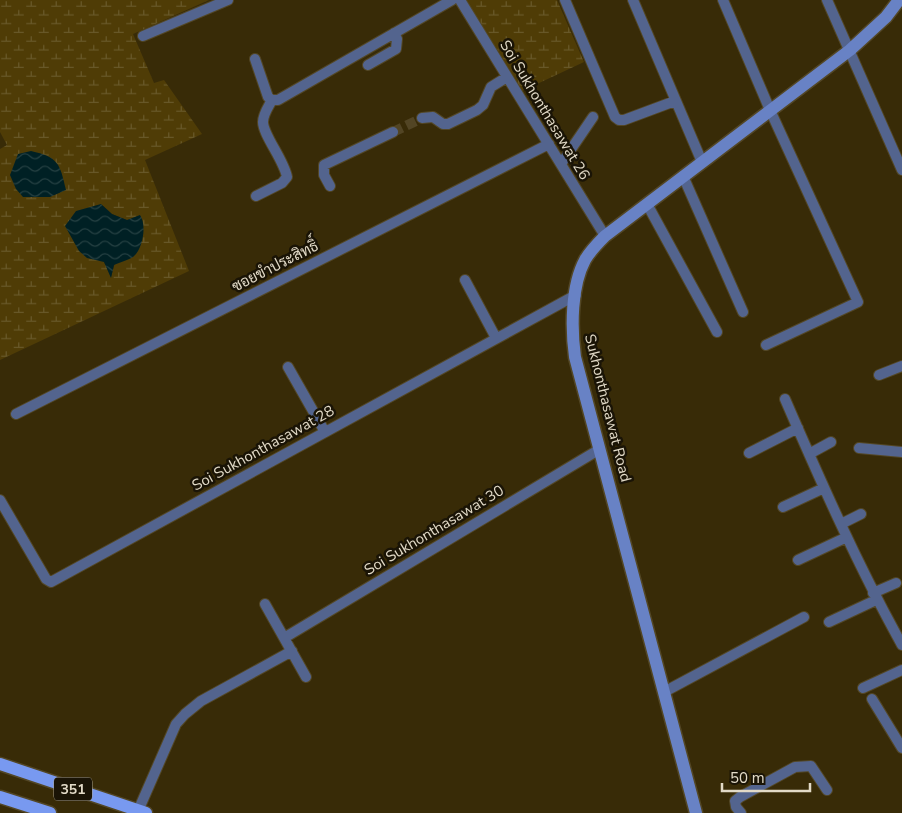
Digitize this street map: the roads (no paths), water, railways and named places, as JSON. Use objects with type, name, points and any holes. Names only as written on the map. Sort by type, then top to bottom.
[{"type":"main road","name":"Sukhonthasawat Road","points":[[696,813],[575,357],[572,330],[580,273],[585,259],[605,236],[850,50],[886,17],[899,0]]},
{"type":"main road","name":"351","points":[[0,764],[142,812]]},
{"type":"main road","name":"351","points":[[0,797],[50,813]]},
{"type":"street","points":[[143,36],[228,0]]},
{"type":"street","points":[[272,100],[278,100],[452,0]]},
{"type":"street","name":"Soi Sukhonthasawat 26","points":[[460,0],[605,236]]},
{"type":"street","points":[[565,0],[614,117],[618,120],[624,120],[675,101]]},
{"type":"street","points":[[634,0],[702,162]]},
{"type":"street","points":[[723,0],[770,110],[858,302],[766,345]]},
{"type":"street","points":[[827,0],[902,170]]},
{"type":"street","points":[[368,64],[396,49],[397,39],[394,33]]},
{"type":"street","points":[[255,59],[265,90],[272,100]]},
{"type":"street","points":[[422,118],[433,117],[443,124],[448,124],[477,110],[483,105],[491,88],[507,76]]},
{"type":"street","points":[[256,196],[282,183],[287,177],[263,122],[272,100]]},
{"type":"street","points":[[560,164],[593,117]]},
{"type":"street","points":[[330,186],[324,175],[324,165],[393,132]]},
{"type":"street","name":"ซอยขำประสิทธิ์","points":[[16,414],[549,144]]},
{"type":"street","points":[[683,176],[743,312]]},
{"type":"street","points":[[647,204],[717,332]]},
{"type":"street","points":[[465,280],[496,338]]},
{"type":"street","name":"Soi Sukhonthasawat 28","points":[[0,500],[46,579],[51,582],[576,295]]},
{"type":"street","points":[[879,375],[902,366]]},
{"type":"street","points":[[288,367],[325,432]]},
{"type":"street","points":[[785,399],[847,537],[875,596],[902,646]]},
{"type":"street","points":[[749,453],[798,428]]},
{"type":"street","points":[[809,454],[831,442]]},
{"type":"street","points":[[860,448],[902,452]]},
{"type":"street","name":"Soi Sukhonthasawat 30","points":[[284,638],[600,449]]},
{"type":"street","points":[[783,507],[824,488]]},
{"type":"street","points":[[841,524],[861,514]]},
{"type":"street","points":[[798,560],[847,537]]},
{"type":"street","points":[[829,622],[896,583]]},
{"type":"street","points":[[265,604],[306,677]]},
{"type":"street","points":[[664,692],[804,617]]},
{"type":"street","points":[[142,812],[176,724],[185,714],[202,701],[292,652]]},
{"type":"street","points":[[863,688],[902,670]]},
{"type":"street","points":[[872,698],[901,743]]},
{"type":"street","points":[[741,813],[736,807],[735,801],[740,796],[794,767],[811,766],[827,790]]},
{"type":"water","points":[[31,151],[47,156],[56,163],[62,173],[66,190],[50,197],[23,197],[16,189],[10,175],[18,154]]},
{"type":"water","points":[[101,204],[112,214],[127,220],[140,215],[143,225],[143,237],[136,253],[131,258],[114,265],[111,278],[104,262],[87,258],[79,251],[65,226],[76,211]]},
{"type":"tunnel","points":[[393,132],[422,118]]}]
